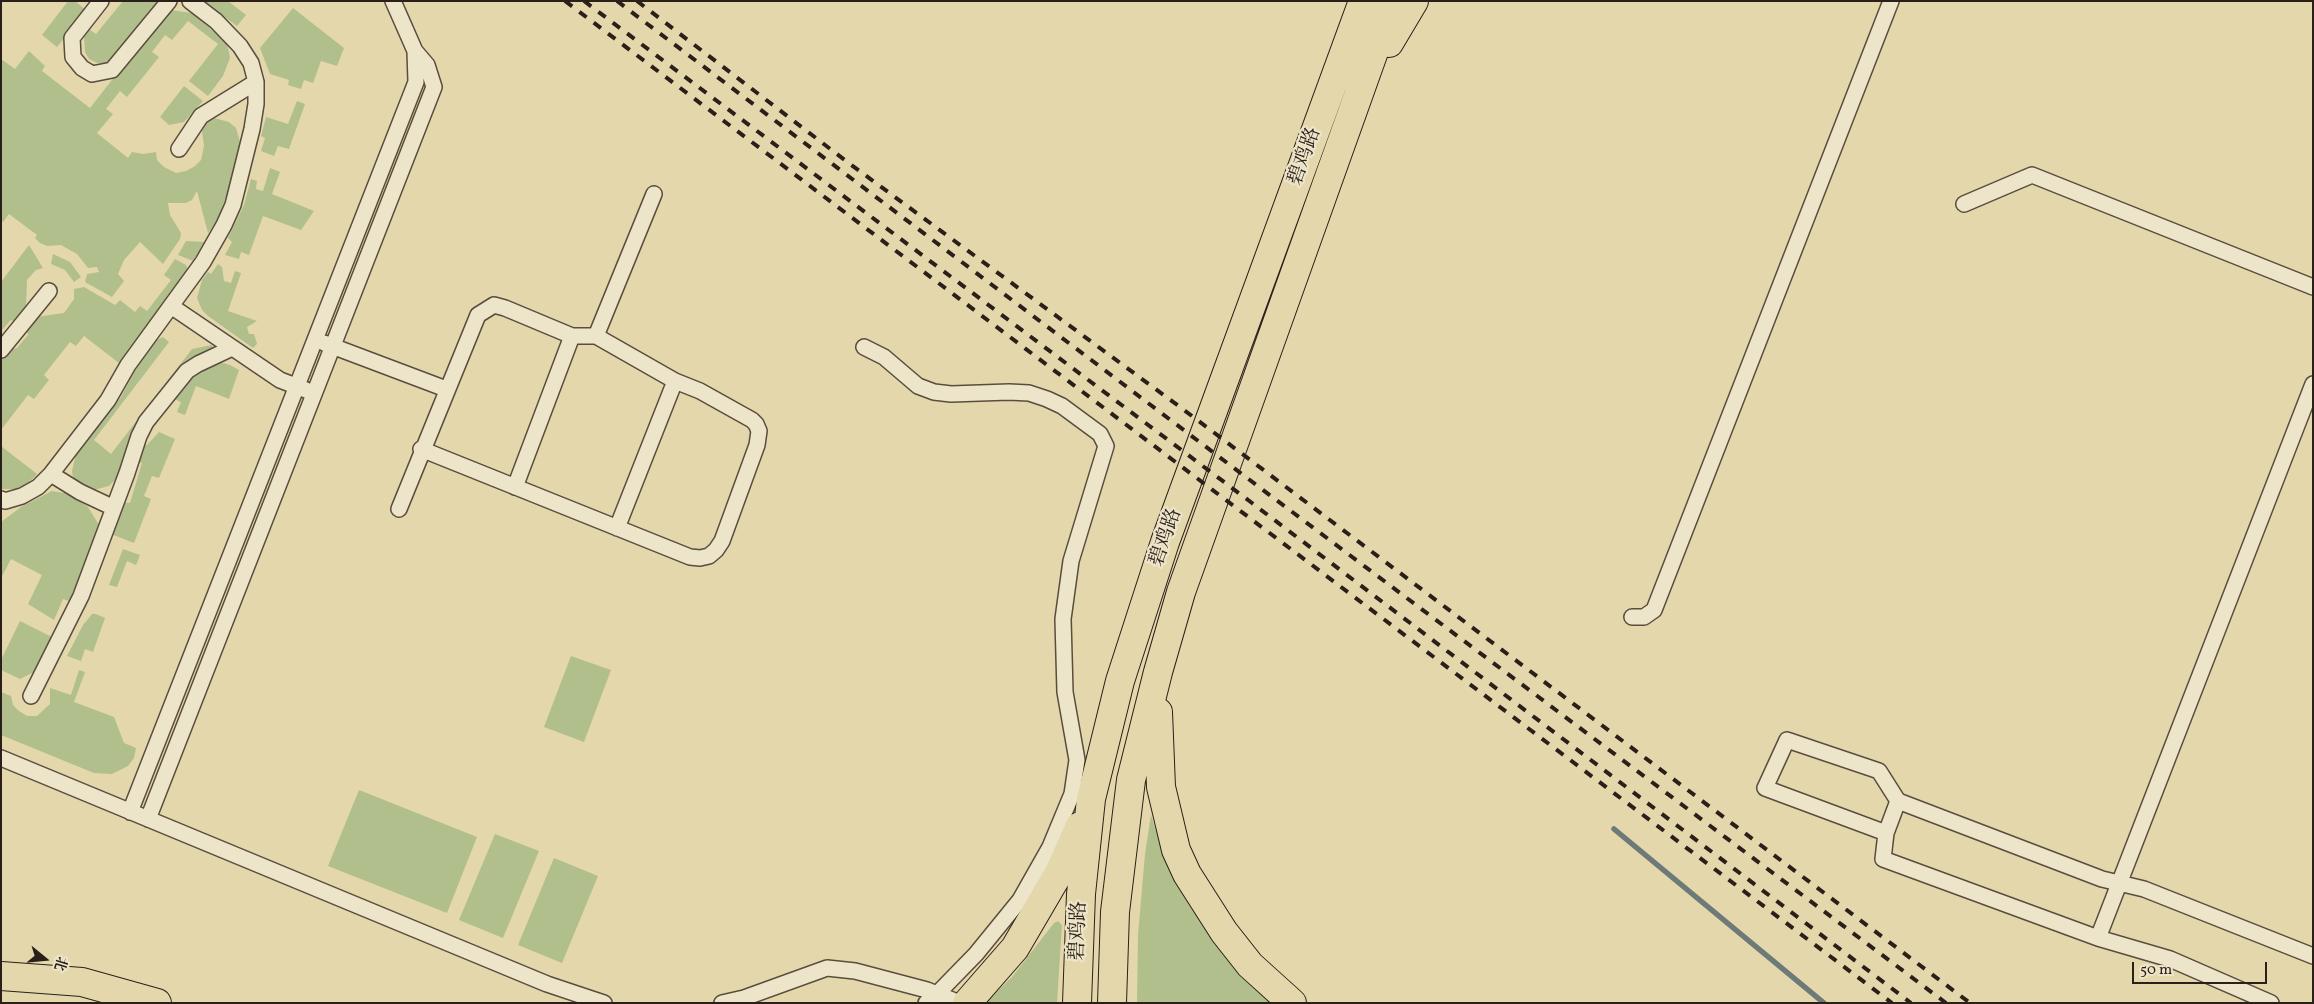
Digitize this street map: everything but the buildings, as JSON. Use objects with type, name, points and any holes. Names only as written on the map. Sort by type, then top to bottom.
[{"type":"highway","points":[[1331,90],[1347,1]]},
{"type":"highway","points":[[1331,90],[1363,1]]},
{"type":"highway","points":[[1357,98],[1392,1]]},
{"type":"highway","points":[[1357,98],[1414,1]]},
{"type":"highway","name":"碧鸡路","points":[[1077,1003],[1081,894],[1091,799],[1120,681],[1165,542],[1331,90]]},
{"type":"highway","name":"碧鸡路","points":[[1112,1003],[1115,912],[1131,780],[1160,668],[1182,592],[1357,98]]},
{"type":"highway","points":[[1160,668],[1158,756],[1160,780],[1176,850],[1187,874],[1224,932],[1250,965],[1292,1003]]},
{"type":"highway","points":[[967,1003],[1015,948],[1060,871],[1091,799]]},
{"type":"highway","points":[[1,976],[82,982],[157,1003]]},
{"type":"street","points":[[100,1],[72,38],[73,57],[82,68],[92,74],[112,70],[168,1]]},
{"type":"street","points":[[2,502],[22,496],[38,487],[51,474],[108,400],[128,365],[202,262],[224,225],[233,205],[252,129],[256,104],[256,82],[251,63],[240,46],[216,21],[190,1]]},
{"type":"street","points":[[148,819],[434,87],[427,65],[415,51],[393,1]]},
{"type":"street","points":[[1632,618],[1644,617],[1654,610],[1891,1]]},
{"type":"street","points":[[130,812],[416,82],[415,51]]},
{"type":"street","points":[[179,149],[202,116],[256,82]]},
{"type":"street","points":[[1964,204],[2032,175],[2313,287]]},
{"type":"street","points":[[596,336],[654,194]]},
{"type":"street","points":[[1,350],[49,291]]},
{"type":"street","points":[[399,509],[422,449],[473,322],[486,308],[494,305],[572,336],[596,336],[675,381],[700,391],[752,420],[759,431],[758,445],[722,541],[709,556],[700,558],[690,557],[422,449]]},
{"type":"street","points":[[171,306],[280,380],[315,394]]},
{"type":"street","points":[[515,487],[572,336]]},
{"type":"street","points":[[315,339],[446,389]]},
{"type":"street","points":[[864,347],[884,357],[918,386],[934,392],[951,394],[1029,393],[1047,399],[1062,406],[1100,434],[1106,446],[1071,561],[1064,618],[1065,692],[1077,760],[1072,794],[1050,846],[1020,900],[976,954],[931,999]]},
{"type":"street","points":[[31,696],[81,596],[139,436],[146,422],[187,372],[198,364],[232,348]]},
{"type":"street","points":[[617,528],[675,381]]},
{"type":"street","points":[[2098,938],[2313,384]]},
{"type":"street","points":[[51,474],[80,492],[114,508]]},
{"type":"street","points":[[1886,833],[1765,788],[1787,740],[1879,771],[1898,800],[2102,879],[2144,889],[2313,956]]},
{"type":"street","points":[[1,758],[547,984],[604,1003]]},
{"type":"street","points":[[1898,800],[1886,833],[1883,859],[2098,938],[2170,959],[2271,1003]]},
{"type":"street","points":[[722,1003],[744,998],[827,968],[855,971],[931,999],[960,1003]]},
{"type":"green space","points":[[68,1],[75,1],[87,11],[57,47],[42,35]]},
{"type":"green space","points":[[123,1],[158,1],[157,9],[114,59],[107,63],[97,63],[89,59],[85,52],[84,36],[87,28],[96,34]]},
{"type":"green space","points":[[207,1],[228,1],[246,15],[237,26],[205,3]]},
{"type":"green space","points":[[293,8],[344,48],[337,66],[321,61],[313,83],[304,80],[301,89],[288,85],[289,80],[270,74],[260,48]]},
{"type":"green space","points":[[171,10],[192,13],[227,43],[230,58],[223,76],[208,96],[189,81],[218,44],[188,21],[172,40],[165,35],[152,52],[159,57],[127,97],[120,91],[106,109],[113,114],[97,133],[128,158],[132,152],[143,154],[156,152],[157,160],[164,167],[176,173],[186,171],[201,160],[204,146],[202,131],[208,120],[214,118],[229,122],[236,128],[240,142],[239,151],[227,195],[217,220],[208,233],[197,191],[192,200],[186,203],[168,203],[170,215],[181,233],[180,239],[163,264],[140,242],[124,260],[118,274],[124,281],[112,297],[85,282],[87,274],[99,272],[97,267],[88,268],[77,254],[61,245],[47,246],[40,243],[35,238],[37,235],[9,214],[3,222],[1,221],[1,59],[15,69],[29,51],[45,66],[42,71],[90,108],[164,13]]},
{"type":"green space","points":[[184,86],[203,101],[184,122],[169,125],[160,117]]},
{"type":"green space","points":[[297,101],[305,104],[289,149],[278,146],[274,156],[261,151],[265,138],[261,136],[266,117],[288,124]]},
{"type":"green space","points":[[270,168],[280,172],[272,194],[314,211],[301,230],[263,216],[249,255],[241,252],[239,259],[225,255],[232,242],[228,238],[244,205],[251,179],[257,181],[256,189],[263,191]]},
{"type":"green space","points":[[186,241],[204,242],[193,261],[178,255]]},
{"type":"green space","points":[[29,245],[43,268],[36,270],[27,280],[26,307],[23,314],[16,323],[11,320],[1,331],[1,282]]},
{"type":"green space","points":[[53,254],[70,262],[81,277],[74,282],[65,270],[51,264]]},
{"type":"green space","points":[[175,259],[186,265],[188,269],[119,363],[84,336],[76,346],[70,342],[44,375],[49,380],[34,399],[28,395],[1,430],[1,357],[6,351],[17,348],[28,335],[26,329],[36,317],[64,313],[74,299],[74,289],[84,287],[115,305],[120,300],[135,312],[140,306],[147,311],[171,280],[164,275]]},
{"type":"green space","points":[[218,264],[222,267],[224,281],[231,283],[235,271],[241,273],[228,311],[257,321],[247,327],[249,334],[254,334],[257,344],[253,348],[208,316],[202,310],[197,298],[202,280],[208,272],[211,274]]},
{"type":"green space","points":[[163,337],[169,342],[94,440],[111,454],[192,349],[212,345],[213,350],[193,361],[117,478],[109,486],[94,490],[79,485],[73,478],[72,471],[76,454],[121,397],[142,358],[157,340]]},
{"type":"green space","points":[[220,362],[239,370],[229,399],[196,386],[185,415],[177,412],[181,402],[172,398],[192,373]]},
{"type":"green space","points":[[159,432],[175,439],[159,478],[152,476],[144,496],[151,499],[134,543],[111,534],[123,502],[130,503],[142,463],[137,461],[142,444],[147,445]]},
{"type":"green space","points":[[1,446],[37,474],[27,484],[16,489],[1,489]]},
{"type":"green space","points":[[52,491],[69,494],[88,507],[99,525],[100,535],[71,602],[63,599],[54,620],[28,604],[42,575],[11,559],[1,578],[1,522],[21,507]]},
{"type":"green space","points":[[123,549],[140,555],[136,565],[127,561],[117,587],[109,585]]},
{"type":"green space","points":[[92,614],[105,618],[93,652],[85,649],[81,661],[67,656],[83,625]]},
{"type":"green space","points":[[20,621],[54,638],[36,671],[20,679],[1,670],[1,660]]},
{"type":"green space","points":[[571,656],[611,670],[584,742],[544,727]]},
{"type":"green space","points":[[79,670],[85,672],[74,702],[114,717],[124,743],[136,748],[134,758],[128,766],[112,774],[94,773],[1,735],[1,692],[11,696],[13,705],[19,711],[27,716],[37,716],[50,704],[50,688],[71,695]]},
{"type":"green space","points":[[359,790],[477,837],[447,913],[328,866]]},
{"type":"green space","points":[[1151,815],[1163,853],[1180,888],[1201,921],[1225,951],[1279,1003],[1137,1003],[1138,935],[1145,854]]},
{"type":"green space","points":[[495,834],[539,851],[503,938],[459,920]]},
{"type":"green space","points":[[554,858],[598,876],[562,963],[518,945]]},
{"type":"green space","points":[[1058,921],[1062,925],[1057,1003],[985,1003],[1012,977],[1054,923]]},
{"type":"waterway","points":[[1614,829],[1824,1003]]},
{"type":"railway","points":[[565,1],[1892,1003]]},
{"type":"railway","points":[[584,1],[1252,503],[1911,1003]]},
{"type":"railway","points":[[617,1],[1259,487],[1946,1003]]},
{"type":"railway","points":[[637,1],[846,161],[1180,407],[1970,1003]]}]
